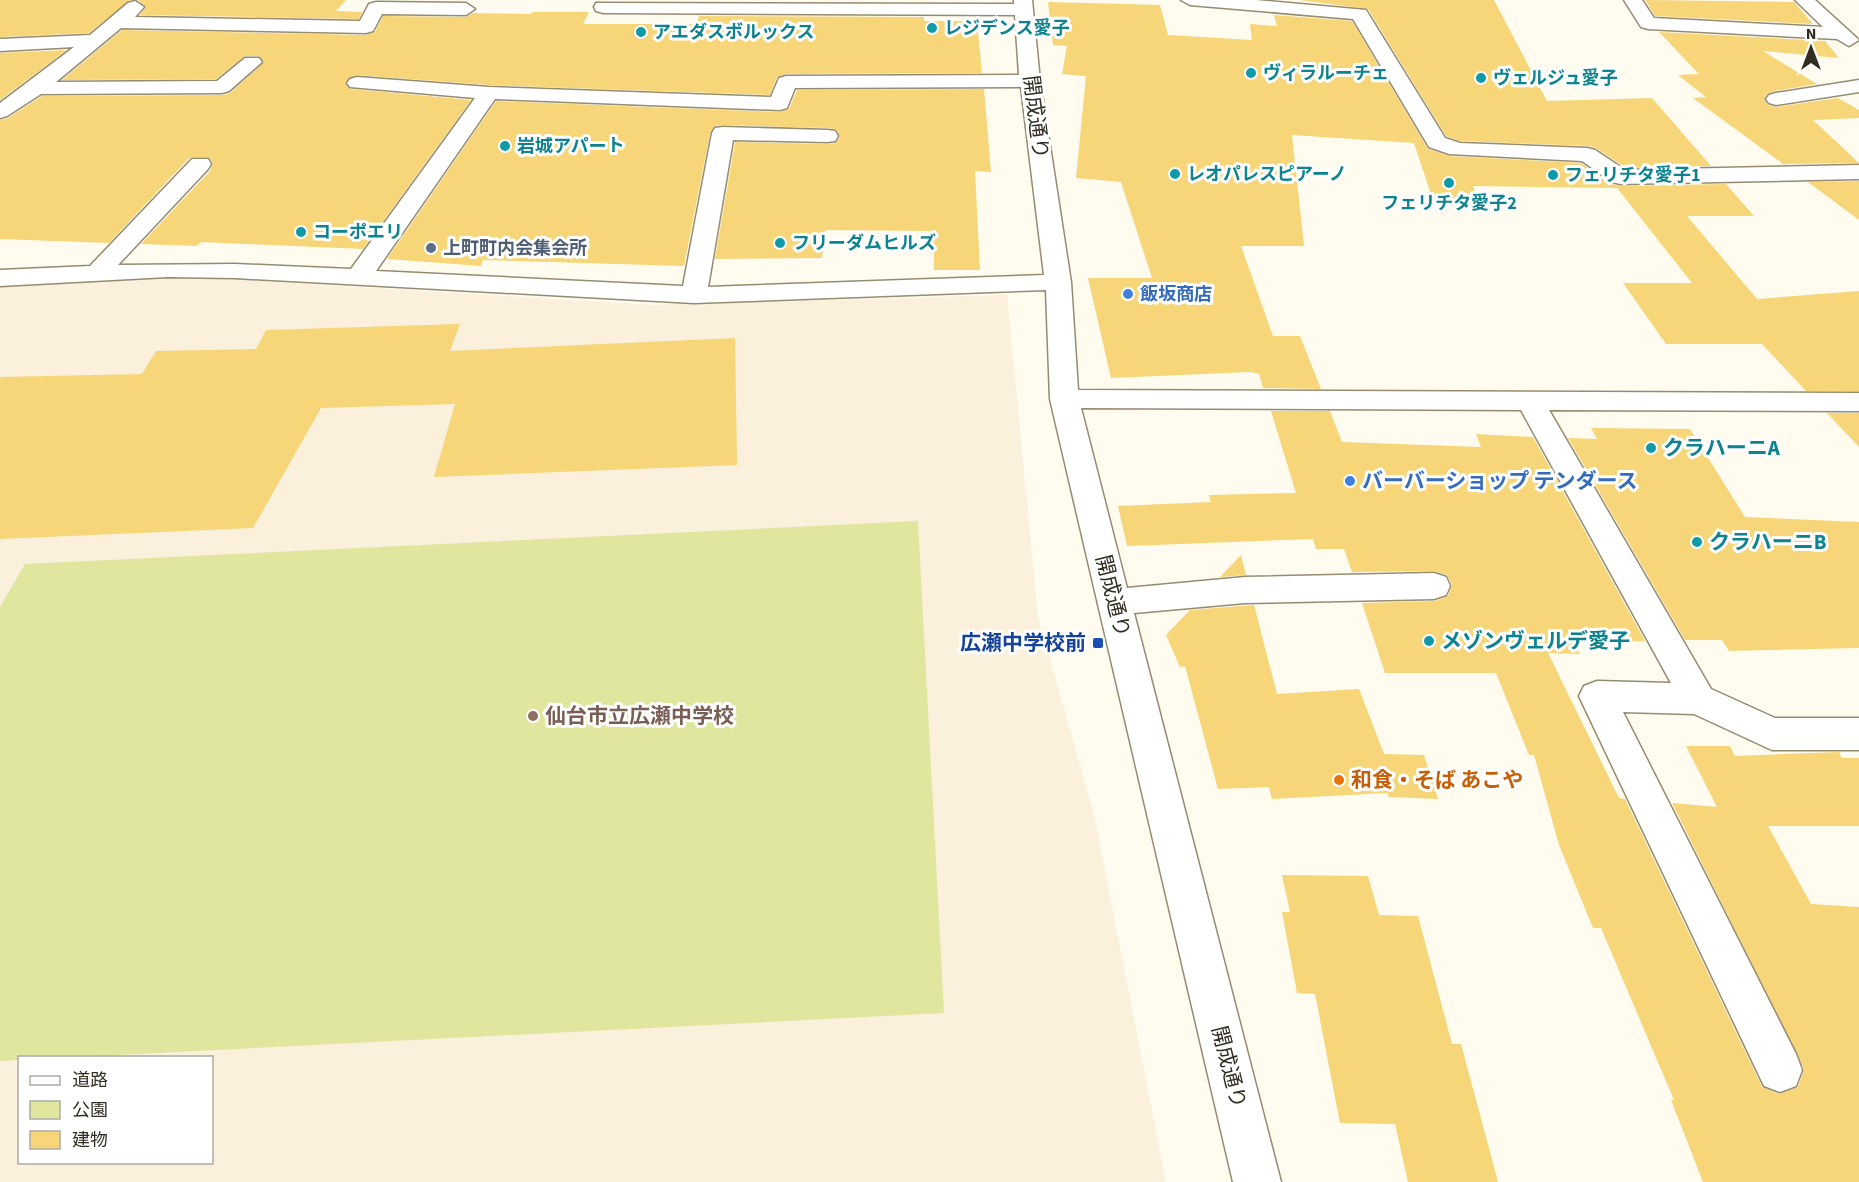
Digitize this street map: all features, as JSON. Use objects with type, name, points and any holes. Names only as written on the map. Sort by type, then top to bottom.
[{"type":"street","points":[[0,112],[36,88],[143,0]]},
{"type":"street","points":[[1190,0],[1359,14],[1437,142],[1457,149],[1587,155],[1620,177],[1859,172]]},
{"type":"street","points":[[1633,0],[1648,23],[1853,43]]},
{"type":"street","points":[[1804,0],[1853,43]]},
{"type":"street","points":[[603,8],[795,4],[1024,5]]},
{"type":"street","name":"開成通り","points":[[1024,5],[1030,81],[1058,282],[1064,399],[1257,1182]]},
{"type":"street","points":[[118,22],[366,27],[376,8],[466,9]]},
{"type":"street","points":[[0,45],[96,39]]},
{"type":"street","points":[[36,88],[227,92],[252,62]]},
{"type":"street","points":[[357,83],[489,93],[780,104],[786,82],[1030,81]]},
{"type":"street","points":[[1776,99],[1859,86]]},
{"type":"street","points":[[358,278],[489,93]]},
{"type":"street","points":[[694,295],[723,133],[827,136]]},
{"type":"street","points":[[97,273],[200,164]]},
{"type":"street","points":[[0,278],[97,273],[235,271],[694,295],[1058,282]]},
{"type":"street","points":[[1064,399],[1859,402]]},
{"type":"street","points":[[1530,401],[1698,699]]},
{"type":"street","points":[[1114,602],[1245,590],[1434,586]]},
{"type":"street","points":[[1780,1070],[1597,696],[1698,699],[1772,734],[1859,734]]},
{"type":"shaded area","name":"仙台市立広瀬中学校","points":[[177,276],[653,305],[1007,295],[1038,617],[1094,815],[1166,1182],[0,1182],[0,286]]},
{"type":"green space","points":[[918,521],[944,1013],[98,1056],[18,1056],[18,1060],[0,1061],[0,607],[25,564]]},
{"type":"building","points":[[0,0],[130,0],[89,33],[0,37]]},
{"type":"building","points":[[138,0],[346,0],[336,11],[362,12],[359,19],[140,15],[146,7]]},
{"type":"building","points":[[1299,0],[1494,0],[1547,101],[1652,98],[1711,166],[1626,168],[1596,148],[1588,146],[1460,141],[1446,136],[1368,9]]},
{"type":"building","points":[[1645,0],[1794,2],[1813,24],[1655,16]]},
{"type":"building","points":[[1048,2],[1160,5],[1168,35],[1252,40],[1250,24],[1277,26],[1274,15],[1352,21],[1428,149],[1449,156],[1581,163],[1611,184],[1620,186],[1726,184],[1754,216],[1687,216],[1757,299],[1859,291],[1859,391],[1806,391],[1762,344],[1666,344],[1623,283],[1692,283],[1617,188],[1473,186],[1480,206],[1434,203],[1414,143],[1292,135],[1304,246],[1241,246],[1273,336],[1300,336],[1321,389],[1263,388],[1259,374],[1251,372],[1111,378],[1088,278],[1152,278],[1121,182],[1076,178],[1086,76],[1062,74],[1067,46],[1053,45]]},
{"type":"building","points":[[532,12],[589,12],[583,24],[697,24],[699,16],[924,17],[924,21],[977,21],[982,73],[786,74],[777,77],[770,95],[489,85],[356,75],[345,82],[350,89],[471,100],[363,249],[201,242],[197,246],[141,244],[210,171],[213,163],[208,157],[190,157],[109,243],[0,239],[0,120],[8,118],[42,96],[223,95],[230,93],[264,62],[259,56],[245,56],[216,79],[62,80],[122,30],[366,35],[375,32],[383,16],[466,17],[473,13],[531,14]]},
{"type":"building","points":[[1659,32],[1825,41],[1839,58],[1763,51],[1817,84],[1775,91],[1767,94],[1764,99],[1768,105],[1776,107],[1838,98],[1859,110],[1859,118],[1813,120],[1859,163],[1783,164],[1693,98],[1706,97],[1678,75],[1699,74]]},
{"type":"building","points":[[67,50],[0,100],[0,53]]},
{"type":"building","points":[[984,89],[991,172],[975,171],[980,270],[934,270],[934,231],[825,230],[822,258],[715,259],[735,142],[827,144],[835,143],[840,137],[837,130],[827,128],[723,125],[715,126],[710,133],[684,266],[483,260],[481,266],[387,259],[496,101],[780,112],[789,109],[797,90]]},
{"type":"building","points":[[1859,181],[1859,220],[1808,182]]},
{"type":"building","points":[[460,324],[450,351],[735,338],[737,465],[434,477],[455,404],[321,408],[253,528],[0,539],[0,377],[142,374],[156,351],[256,349],[266,330]]},
{"type":"building","points":[[1271,411],[1330,411],[1342,442],[1481,447],[1476,434],[1533,437],[1645,641],[1575,643],[1580,654],[1548,653],[1619,798],[1625,799],[1762,1087],[1779,1094],[1798,1087],[1804,1069],[1672,803],[1717,807],[1686,746],[1730,746],[1735,756],[1839,752],[1842,758],[1859,758],[1859,826],[1768,826],[1811,904],[1859,907],[1859,1182],[1703,1182],[1671,1100],[1674,1100],[1601,928],[1593,928],[1559,845],[1534,755],[1529,755],[1496,673],[1385,673],[1362,603],[1435,601],[1448,596],[1452,585],[1447,575],[1434,571],[1352,572],[1344,549],[1316,549],[1313,539],[1127,546],[1118,506],[1211,502],[1209,495],[1296,493]]},
{"type":"building","points":[[1827,413],[1859,413],[1859,447]]},
{"type":"building","points":[[1591,428],[1690,429],[1745,517],[1859,522],[1859,648],[1729,651],[1722,640],[1685,640],[1568,438],[1597,439]]},
{"type":"building","points":[[1241,555],[1246,575],[1220,577]]},
{"type":"building","points":[[1254,605],[1277,694],[1359,689],[1384,754],[1424,755],[1438,799],[1389,797],[1387,793],[1272,799],[1269,787],[1218,789],[1185,666],[1180,667],[1166,635],[1190,610]]},
{"type":"building","points":[[1282,875],[1368,876],[1379,915],[1418,916],[1452,1044],[1461,1044],[1498,1182],[1408,1182],[1395,1124],[1340,1123],[1315,994],[1297,993],[1282,912],[1290,912]]},
{"type":"place","name":"レジデンス愛子","points":[[932,28]]},
{"type":"place","name":"アエダスボルックス","points":[[641,32]]},
{"type":"place","name":"ヴィラルーチェ","points":[[1251,73]]},
{"type":"place","name":"ヴェルジュ愛子","points":[[1481,78]]},
{"type":"place","name":"岩城アパート","points":[[505,146]]},
{"type":"place","name":"レオパレスピアーノ","points":[[1175,174]]},
{"type":"place","name":"フェリチタ愛子1","points":[[1553,175]]},
{"type":"place","name":"フェリチタ愛子2","points":[[1449,183]]},
{"type":"place","name":"コーポエリ","points":[[301,232]]},
{"type":"place","name":"フリーダムヒルズ","points":[[780,243]]},
{"type":"place","name":"上町町内会集会所","points":[[431,248]]},
{"type":"place","name":"飯坂商店","points":[[1128,294]]},
{"type":"place","name":"クラハーニA","points":[[1651,448]]},
{"type":"place","name":"バーバーショップ テンダース","points":[[1350,481]]},
{"type":"place","name":"クラハーニB","points":[[1697,542]]},
{"type":"place","name":"メゾンヴェルデ愛子","points":[[1429,641]]},
{"type":"place","name":"広瀬中学校前","points":[[1098,643]]},
{"type":"place","name":"仙台市立広瀬中学校","points":[[533,716]]},
{"type":"place","name":"和食・そば あこや","points":[[1339,780]]}]
